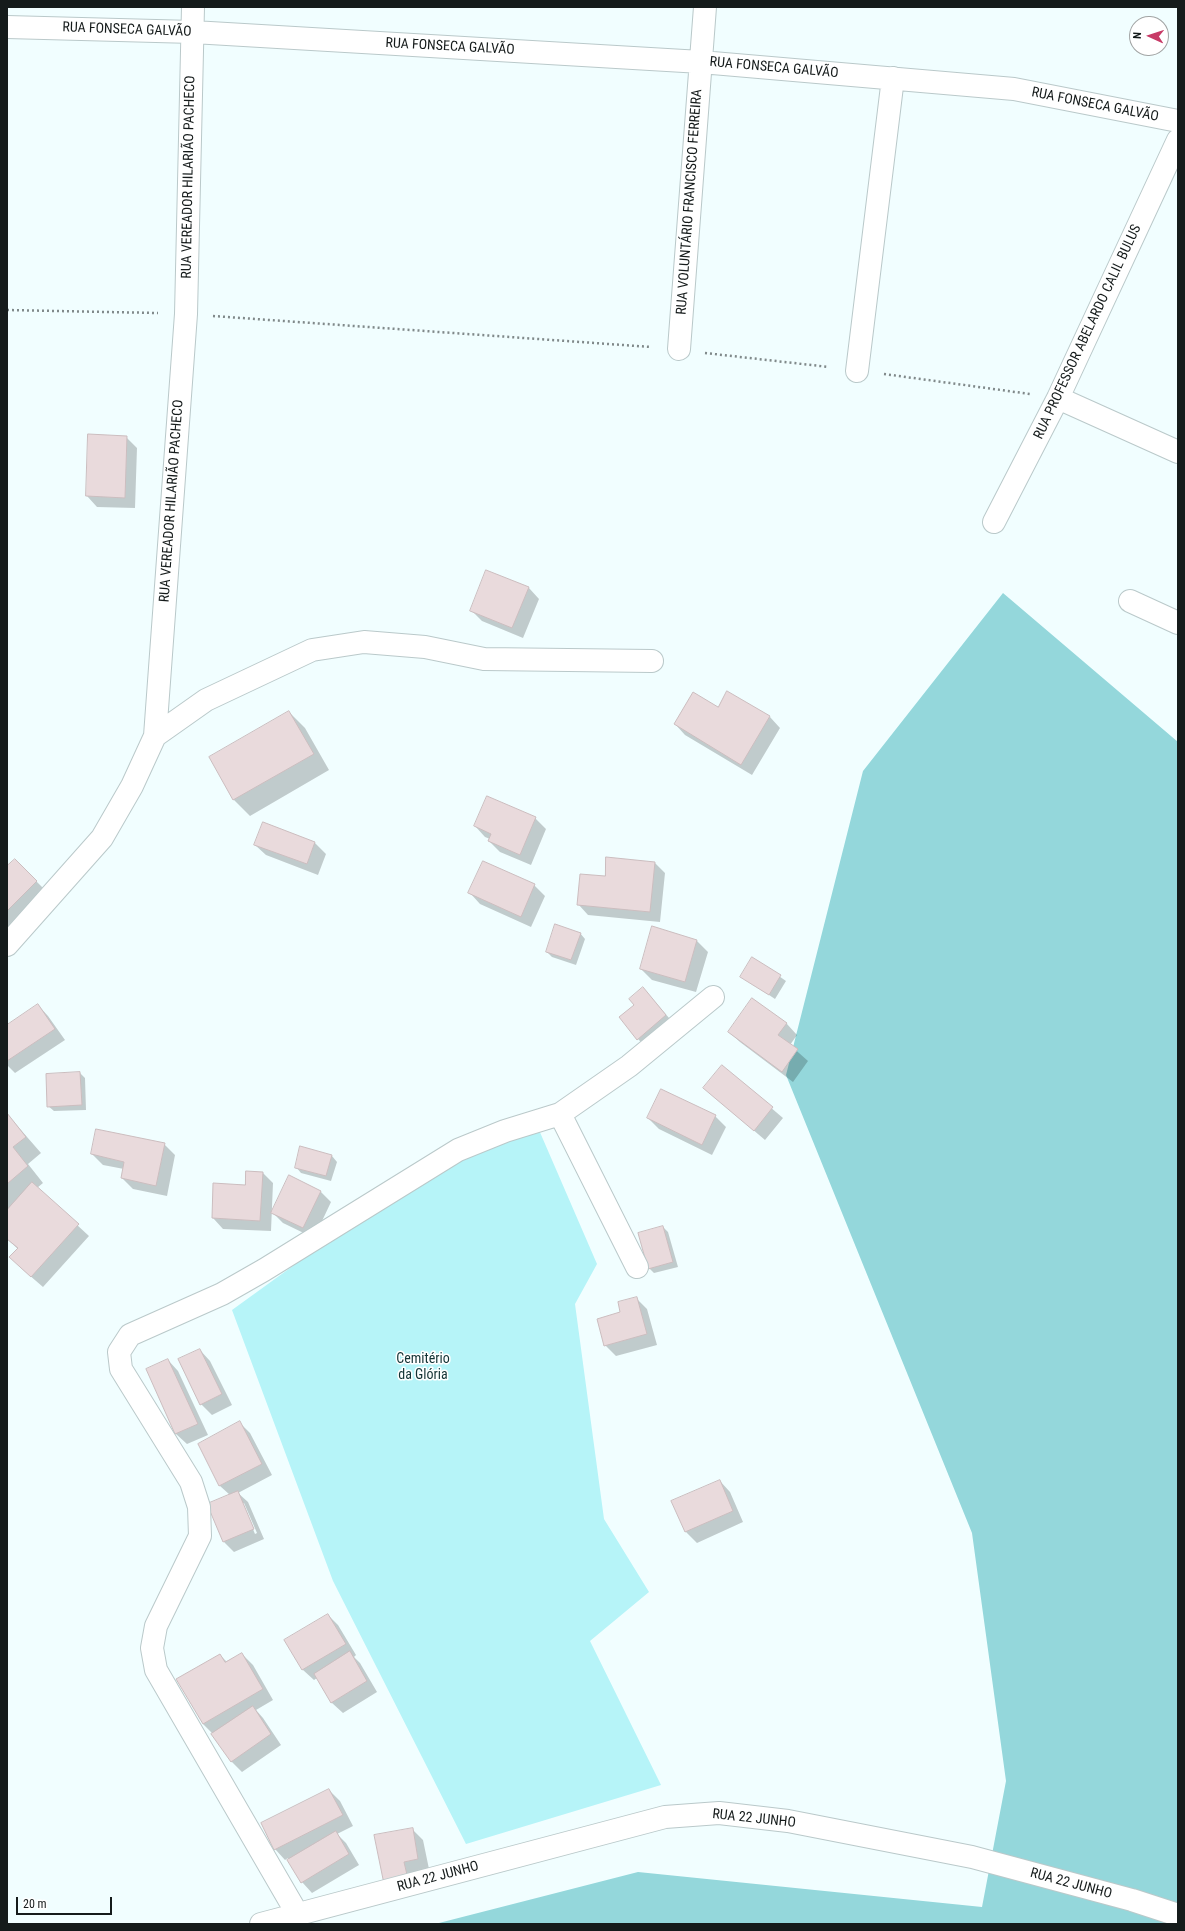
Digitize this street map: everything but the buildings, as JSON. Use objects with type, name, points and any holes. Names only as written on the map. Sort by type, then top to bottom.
[{"type":"street","name":"RUA VEREADOR HILARIÃO PACHECO","points":[[7,945],[102,838],[132,786],[155,736],[186,314],[193,7]]},
{"type":"street","name":"RUA VOLUNTÁRIO FRANCISCO FERREIRA","points":[[679,349],[705,7]]},
{"type":"street","name":"RUA FONSECA GALVÃO","points":[[7,27],[193,32],[701,62],[1014,89],[1178,122]]},
{"type":"street","points":[[857,370],[893,78]]},
{"type":"street","name":"RUA PROFESSOR ABELARDO CALIL BULUS","points":[[994,522],[1058,398],[1178,140]]},
{"type":"street","points":[[1058,398],[1178,452]]},
{"type":"street","points":[[1130,601],[1178,623]]},
{"type":"street","points":[[155,736],[206,700],[312,650],[364,642],[425,647],[484,660],[652,661]]},
{"type":"street","points":[[298,1915],[156,1670],[152,1648],[156,1626],[200,1536],[199,1507],[191,1482],[120,1369],[119,1352],[130,1335],[222,1294],[264,1270],[458,1150],[504,1131],[560,1114],[629,1066],[712,997]]},
{"type":"street","points":[[560,1114],[637,1267]]},
{"type":"street","name":"RUA 22 JUNHO","points":[[260,1924],[665,1817],[719,1813],[788,1821],[972,1857],[1132,1900],[1178,1915]]},
{"type":"path","points":[[7,310],[186,314],[679,349],[857,370],[1058,398]]},
{"type":"green space","name":"Cemitério da Glória","points":[[539,1130],[597,1264],[575,1304],[604,1519],[649,1592],[590,1641],[661,1785],[466,1844],[333,1581],[232,1310],[344,1229],[474,1153]]},
{"type":"shaded area","points":[[1003,593],[1178,742],[1178,1924],[435,1924],[638,1872],[982,1907],[1006,1781],[972,1533],[786,1075],[863,771]]}]
